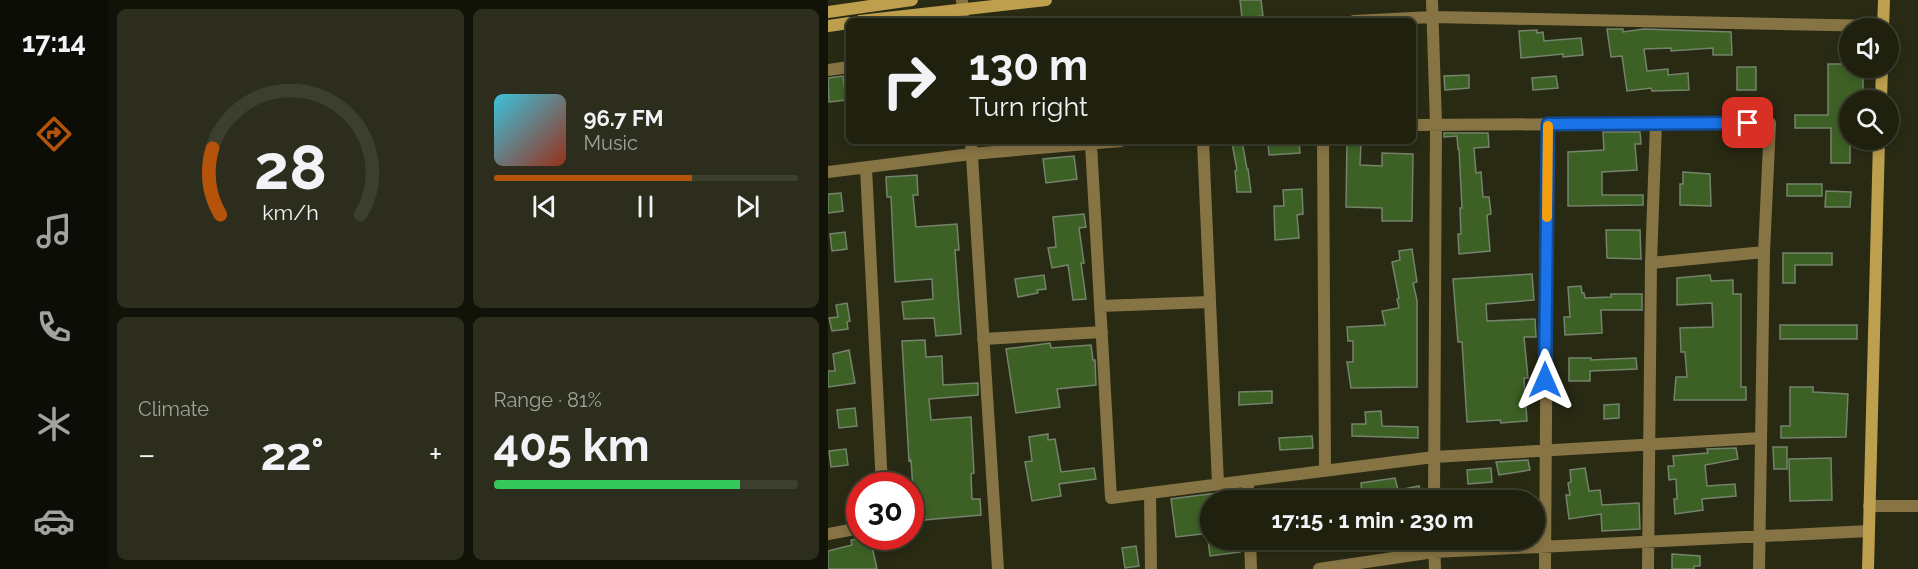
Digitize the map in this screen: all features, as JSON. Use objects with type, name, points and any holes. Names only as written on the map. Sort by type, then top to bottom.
[{"type":"street","points":[[828,12],[912,0]]},
{"type":"street","points":[[888,18],[1046,0]]},
{"type":"street","points":[[1432,0],[1436,124],[1434,490]]},
{"type":"street","points":[[1883,18],[1884,0]]},
{"type":"street","points":[[1401,18],[1432,16],[1839,26]]},
{"type":"street","points":[[828,26],[846,23]]},
{"type":"street","points":[[828,70],[846,67]]},
{"type":"street","points":[[1648,569],[1651,263],[1656,123]]},
{"type":"street","points":[[1416,125],[1770,123],[1764,252],[1759,569]]},
{"type":"street","points":[[1544,490],[1548,124]]},
{"type":"street","points":[[970,144],[998,569]]},
{"type":"street","points":[[828,172],[971,154],[1091,144],[1111,498],[1434,457],[1761,438]]},
{"type":"street","points":[[1203,144],[1218,484]]},
{"type":"street","points":[[1323,144],[1325,471]]},
{"type":"street","points":[[1868,569],[1880,150]]},
{"type":"street","points":[[866,168],[881,472]]},
{"type":"street","points":[[1651,263],[1764,252]]},
{"type":"street","points":[[1100,306],[1210,302]]},
{"type":"street","points":[[983,339],[1102,332]]},
{"type":"street","points":[[1248,481],[1248,490]]},
{"type":"street","points":[[1150,493],[1150,569]]},
{"type":"street","points":[[1869,506],[1918,506]]},
{"type":"street","points":[[828,534],[846,531]]},
{"type":"street","points":[[1545,547],[1869,531]]},
{"type":"street","points":[[1250,550],[1251,569]]},
{"type":"street","points":[[1319,569],[1340,567],[1416,550]]},
{"type":"street","points":[[1434,550],[1435,569]]},
{"type":"street","points":[[1545,550],[1545,569]]},
{"type":"building","points":[[1240,0],[1261,0],[1263,16],[1242,18]]},
{"type":"building","points":[[1607,29],[1623,29],[1623,32],[1644,29],[1731,32],[1732,55],[1713,55],[1713,48],[1671,51],[1671,48],[1644,49],[1647,71],[1668,69],[1668,75],[1688,73],[1689,90],[1652,91],[1651,88],[1627,91],[1622,56],[1611,57]]},
{"type":"building","points":[[1537,30],[1537,33],[1543,32],[1544,41],[1581,38],[1583,55],[1563,57],[1563,54],[1521,58],[1519,31]]},
{"type":"building","points":[[1828,64],[1839,64],[1839,78],[1863,78],[1863,90],[1839,90],[1839,150],[1850,150],[1850,163],[1831,163],[1831,128],[1795,128],[1795,115],[1828,115]]},
{"type":"building","points":[[1737,67],[1756,67],[1756,90],[1737,90]]},
{"type":"building","points":[[1469,75],[1469,88],[1445,90],[1444,76]]},
{"type":"building","points":[[843,76],[846,100],[829,102],[828,78]]},
{"type":"building","points":[[1556,76],[1558,88],[1533,90],[1532,78]]},
{"type":"building","points":[[1603,132],[1640,132],[1641,144],[1635,144],[1637,170],[1602,172],[1602,195],[1643,195],[1643,205],[1568,206],[1568,152],[1604,150]]},
{"type":"building","points":[[1444,133],[1488,133],[1489,147],[1474,148],[1476,173],[1481,172],[1483,197],[1489,197],[1491,214],[1487,215],[1490,251],[1459,254],[1458,234],[1461,234],[1460,208],[1462,208],[1459,149],[1457,136],[1444,137]]},
{"type":"building","points":[[1232,144],[1243,144],[1251,192],[1237,192],[1235,171],[1237,170]]},
{"type":"building","points":[[1268,144],[1299,144],[1300,153],[1269,155]]},
{"type":"building","points":[[1347,144],[1361,144],[1360,165],[1382,166],[1382,153],[1413,154],[1412,221],[1382,221],[1382,208],[1346,207]]},
{"type":"building","points":[[1074,156],[1077,179],[1046,183],[1043,159]]},
{"type":"building","points":[[1683,172],[1710,174],[1711,206],[1680,205],[1680,184],[1683,184]]},
{"type":"building","points":[[917,175],[918,195],[913,195],[916,227],[957,224],[959,250],[955,250],[961,334],[936,336],[934,318],[904,319],[902,302],[933,299],[932,279],[895,282],[891,197],[887,197],[886,177]]},
{"type":"building","points":[[1787,184],[1822,184],[1822,196],[1787,196]]},
{"type":"building","points":[[1302,189],[1303,214],[1297,215],[1299,238],[1275,240],[1274,206],[1284,206],[1283,190]]},
{"type":"building","points":[[1826,191],[1851,192],[1850,207],[1825,207]]},
{"type":"building","points":[[841,193],[843,211],[828,213],[828,194]]},
{"type":"building","points":[[1084,214],[1086,227],[1079,228],[1086,299],[1073,300],[1068,265],[1052,268],[1048,248],[1056,247],[1053,217]]},
{"type":"building","points":[[1606,230],[1640,230],[1641,259],[1607,258]]},
{"type":"building","points":[[845,232],[847,249],[832,251],[830,234]]},
{"type":"building","points":[[1412,249],[1417,282],[1413,283],[1417,300],[1417,387],[1351,388],[1347,362],[1353,362],[1353,341],[1348,341],[1347,327],[1385,325],[1382,311],[1399,308],[1392,262],[1400,260],[1399,251]]},
{"type":"building","points":[[1783,253],[1832,253],[1832,265],[1795,265],[1795,283],[1783,283]]},
{"type":"building","points":[[1532,274],[1534,300],[1486,304],[1487,321],[1535,319],[1536,337],[1524,337],[1528,378],[1524,378],[1527,421],[1467,422],[1462,342],[1458,342],[1453,279]]},
{"type":"building","points":[[1044,275],[1046,289],[1018,297],[1015,279]]},
{"type":"building","points":[[1710,275],[1711,281],[1733,280],[1733,294],[1741,294],[1741,387],[1746,387],[1746,400],[1674,400],[1676,377],[1687,377],[1685,352],[1681,352],[1680,328],[1713,327],[1712,303],[1677,305],[1677,278]]},
{"type":"building","points":[[1581,286],[1585,298],[1611,297],[1611,294],[1642,294],[1642,310],[1601,310],[1602,333],[1565,335],[1564,317],[1570,317],[1568,287]]},
{"type":"building","points":[[847,303],[850,321],[847,322],[848,329],[832,331],[829,318],[838,317],[836,305]]},
{"type":"building","points":[[1780,325],[1857,325],[1857,339],[1780,339]]},
{"type":"building","points":[[925,340],[926,357],[942,356],[943,385],[978,383],[978,395],[929,399],[931,420],[971,417],[974,473],[971,474],[972,499],[980,499],[981,515],[924,520],[924,472],[912,472],[911,460],[909,461],[902,341]]},
{"type":"building","points":[[1050,343],[1051,348],[1091,345],[1093,360],[1095,360],[1096,385],[1057,389],[1060,407],[1016,413],[1006,349]]},
{"type":"building","points":[[849,350],[855,383],[828,387],[828,371],[835,371],[833,354]]},
{"type":"building","points":[[1569,358],[1591,358],[1591,360],[1636,358],[1637,369],[1590,371],[1590,381],[1569,381]]},
{"type":"building","points":[[1790,387],[1813,387],[1813,392],[1848,394],[1846,437],[1781,438],[1781,426],[1790,426]]},
{"type":"building","points":[[1272,391],[1272,403],[1239,405],[1239,392]]},
{"type":"building","points":[[1619,404],[1619,418],[1604,419],[1604,405]]},
{"type":"building","points":[[855,408],[857,426],[839,428],[837,410]]},
{"type":"building","points":[[1381,411],[1382,426],[1418,427],[1418,438],[1352,436],[1352,424],[1366,424],[1365,412]]},
{"type":"building","points":[[1048,434],[1048,440],[1055,439],[1061,472],[1094,468],[1096,479],[1059,484],[1061,496],[1032,501],[1025,462],[1032,461],[1029,437]]},
{"type":"building","points":[[1312,436],[1313,448],[1280,450],[1279,438]]},
{"type":"building","points":[[1773,447],[1787,447],[1787,469],[1774,469]]},
{"type":"building","points":[[1736,448],[1738,459],[1705,465],[1707,486],[1735,484],[1736,496],[1702,499],[1703,510],[1675,514],[1676,479],[1669,480],[1668,466],[1674,466],[1673,456],[1708,453],[1707,449]]},
{"type":"building","points":[[846,449],[848,465],[831,467],[829,451]]},
{"type":"building","points":[[1831,458],[1832,500],[1790,501],[1789,459]]},
{"type":"building","points":[[1528,460],[1530,470],[1499,475],[1496,462]]},
{"type":"building","points":[[1491,468],[1492,482],[1468,484],[1467,470]]},
{"type":"building","points":[[1585,468],[1589,491],[1600,490],[1602,505],[1639,503],[1640,529],[1602,531],[1601,514],[1569,519],[1566,495],[1570,495],[1568,483],[1571,482],[1570,470]]},
{"type":"building","points":[[1395,478],[1398,490],[1362,490],[1361,483]]},
{"type":"building","points":[[1419,486],[1420,490],[1399,490]]},
{"type":"building","points":[[1200,495],[1200,534],[1176,537],[1171,499]]},
{"type":"building","points":[[846,546],[846,550],[873,550],[877,569],[828,569],[828,551]]},
{"type":"building","points":[[1136,546],[1139,566],[1125,568],[1122,548]]},
{"type":"building","points":[[1209,550],[1240,550],[1240,552],[1210,556]]},
{"type":"building","points":[[1672,554],[1700,556],[1700,566],[1694,566],[1694,569],[1672,569]]},
{"type":"slow traffic","points":[[1547,217],[1548,126]]},
{"type":"route","points":[[1545,380],[1548,124],[1748,123]]}]
